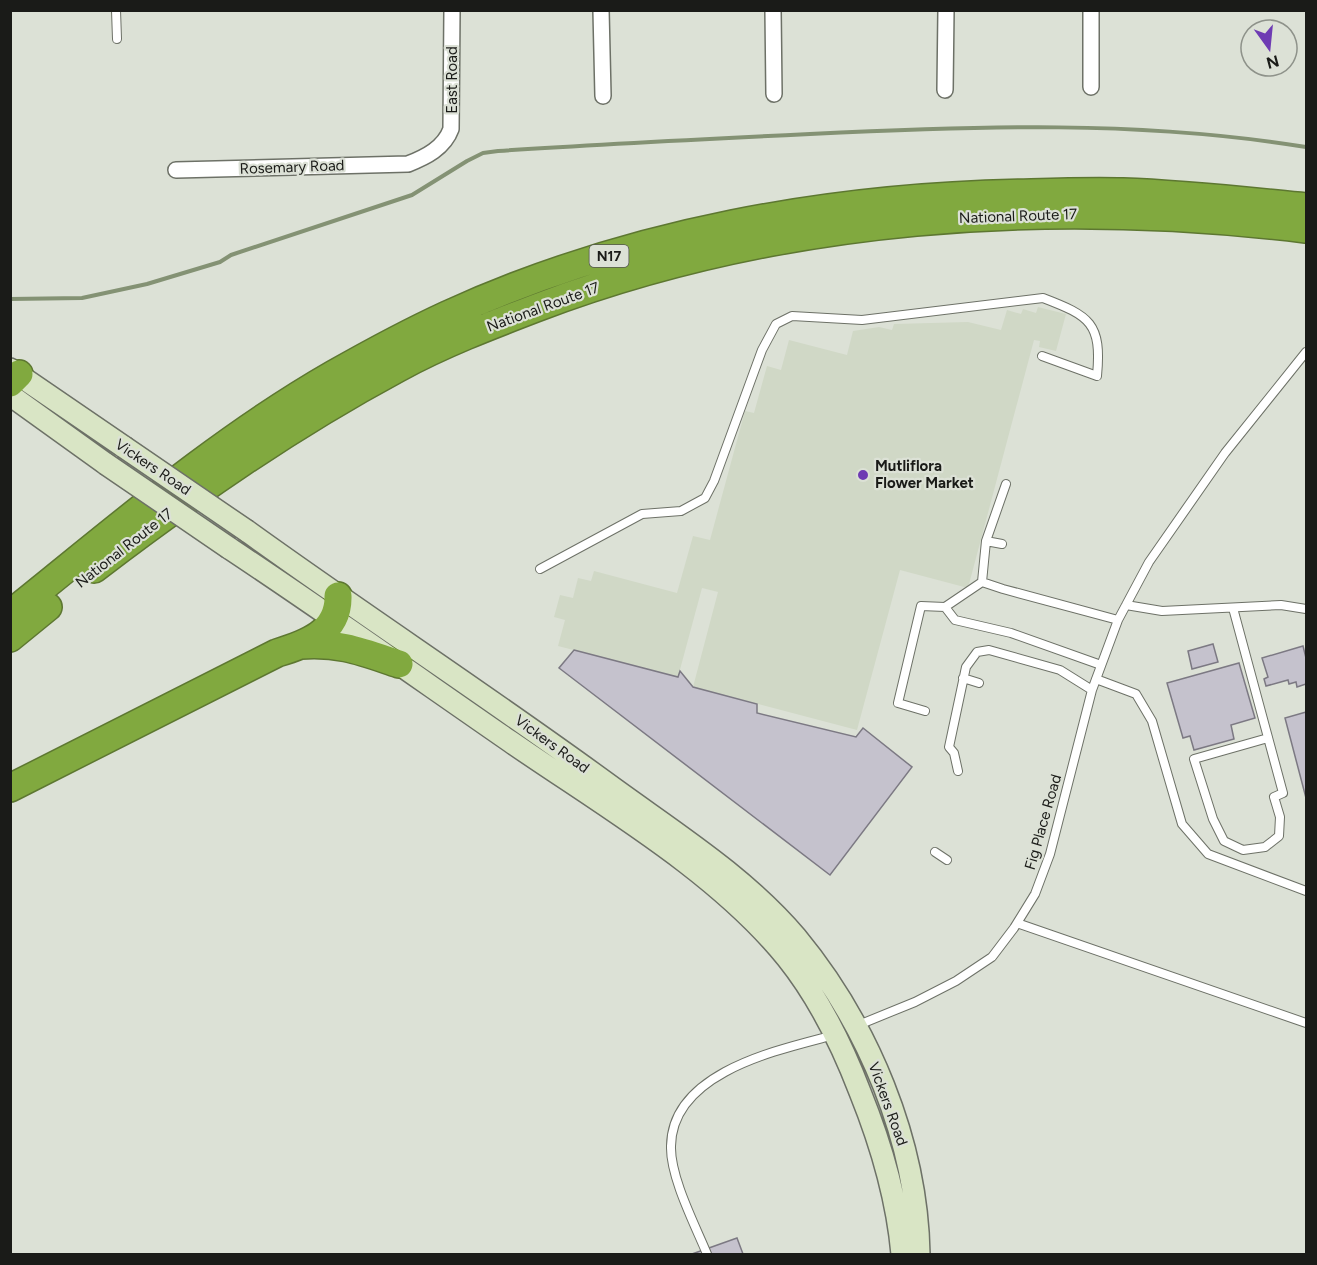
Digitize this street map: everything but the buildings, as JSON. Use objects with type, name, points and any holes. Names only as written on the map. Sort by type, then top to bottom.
[{"type":"highway","name":"N17","points":[[10,614],[192,468],[258,422],[331,376],[448,315],[524,284],[585,263],[656,242],[778,215],[844,206],[964,195],[1120,192],[1205,196],[1306,207]]},
{"type":"highway","name":"National Route 17","points":[[10,638],[158,521],[295,427],[435,350],[498,322],[630,276],[718,254],[823,233],[910,222],[1006,215],[1156,216],[1227,220],[1306,229]]},
{"type":"highway","points":[[10,788],[277,654],[300,645],[325,631],[335,608]]},
{"type":"highway","points":[[300,645],[344,646],[399,664]]},
{"type":"main road","name":"Vickers Road","points":[[13,380],[124,447],[247,531],[399,664],[679,857],[764,932],[788,959],[814,995],[849,1063],[887,1168],[902,1254]]},
{"type":"main road","name":"Vickers Road","points":[[13,380],[106,464],[229,548],[478,691],[734,877],[794,934],[832,987],[873,1061],[905,1149],[918,1220],[919,1254]]},
{"type":"street","name":"East Road","points":[[408,164],[439,147],[445,142],[451,129],[452,10]]},
{"type":"street","points":[[601,10],[603,96]]},
{"type":"street","points":[[773,10],[774,94]]},
{"type":"street","points":[[945,90],[946,10]]},
{"type":"street","points":[[1091,10],[1091,87]]},
{"type":"street","name":"Rosemary Road","points":[[176,170],[408,164]]},
{"type":"lane","points":[[116,10],[117,39]]},
{"type":"lane","points":[[540,569],[642,514],[681,511],[705,498],[714,481],[762,350],[776,324],[792,316],[862,320],[1043,298],[1071,309],[1090,322],[1096,336],[1099,357],[1097,376],[1042,356]]},
{"type":"lane","name":"Fig Place Road","points":[[707,1254],[675,1175],[670,1146],[682,1110],[705,1083],[728,1070],[778,1050],[834,1035],[915,1002],[956,981],[992,957],[1035,894],[1050,854],[1092,690],[1118,620],[1149,562],[1225,453],[1306,352]]},
{"type":"lane","points":[[982,582],[986,541],[1006,484]]},
{"type":"lane","points":[[986,541],[1002,544]]},
{"type":"lane","points":[[925,711],[898,703],[921,606],[945,607],[982,582]]},
{"type":"lane","points":[[982,582],[1118,620]]},
{"type":"lane","points":[[1126,605],[1162,611],[1281,605],[1306,609]]},
{"type":"lane","points":[[945,607],[955,620],[1011,633],[1101,665]]},
{"type":"lane","points":[[1233,608],[1283,793],[1274,797],[1280,817],[1279,836],[1265,847],[1243,850],[1224,841],[1213,819],[1194,759],[1268,738]]},
{"type":"lane","points":[[958,771],[954,753],[949,747],[966,667],[977,652],[988,650],[1060,670],[1092,690]]},
{"type":"lane","points":[[963,678],[979,683]]},
{"type":"lane","points":[[1096,678],[1136,694],[1152,721],[1182,824],[1208,854],[1306,891]]},
{"type":"lane","points":[[935,852],[947,860]]},
{"type":"lane","points":[[1017,923],[1306,1023]]},
{"type":"shaded area","name":"Mutliflora Flower Market","points":[[1038,307],[1066,314],[1056,351],[1039,347],[1040,341],[1034,340],[968,588],[900,570],[857,730],[693,687],[718,592],[702,588],[678,677],[558,646],[565,620],[554,617],[560,595],[573,598],[578,578],[591,581],[594,571],[677,593],[693,536],[710,540],[745,411],[754,413],[767,366],[781,370],[789,340],[847,355],[853,331],[879,327],[892,330],[894,324],[968,322],[1001,330],[1007,310],[1021,314],[1023,309],[1036,313]]},
{"type":"waterway","points":[[10,299],[82,298],[147,284],[220,262],[231,255],[412,195],[467,161],[483,153],[498,151],[810,134],[997,127],[1182,132],[1306,147]]},
{"type":"place","name":"Mutliflora Flower Market","points":[[863,475]]}]
